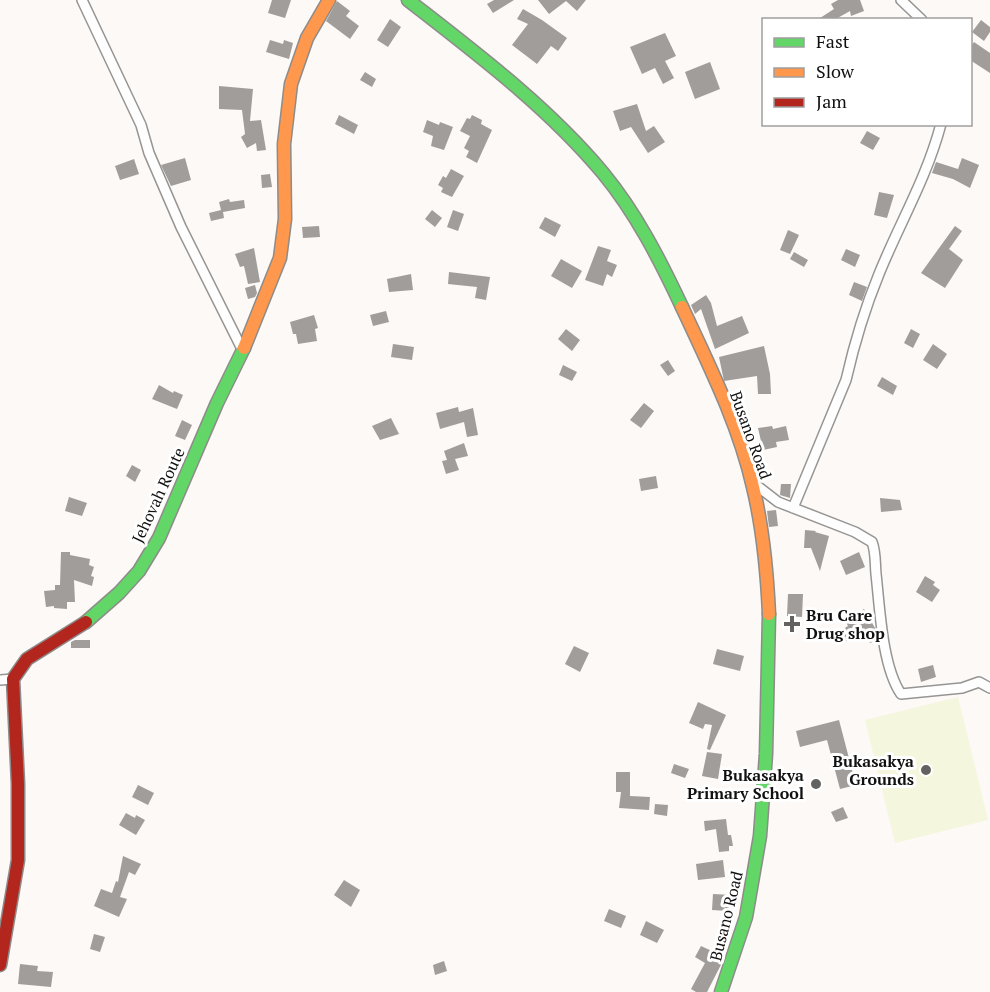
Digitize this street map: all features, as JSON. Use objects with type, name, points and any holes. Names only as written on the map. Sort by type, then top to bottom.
[{"type":"street","points":[[82,0],[141,125],[149,153],[182,228],[243,351]]},
{"type":"street","name":"Jehovah Route","points":[[0,965],[18,860],[18,784],[6,679],[27,660],[80,627],[119,593],[139,571],[159,538],[217,403],[243,351],[276,267],[284,239],[284,144],[291,84],[307,38],[329,0]]},
{"type":"street","name":"Busano Road","points":[[408,0],[464,42],[508,80],[588,156],[624,203],[656,254],[679,298],[740,445],[752,482],[761,522],[769,600],[770,666],[765,774],[759,846],[746,917],[734,959],[721,992]]},
{"type":"street","points":[[901,0],[920,18]]},
{"type":"street","points":[[793,508],[840,398],[879,275],[927,172],[940,126]]},
{"type":"street","points":[[752,482],[778,502],[855,532],[872,542],[882,627],[890,670],[901,694],[962,688],[978,682],[990,688]]},
{"type":"green space","name":"Bukasakya Grounds","points":[[958,697],[988,820],[895,843],[865,720]]},
{"type":"building","points":[[272,0],[291,0],[285,18],[268,13]]},
{"type":"building","points":[[494,0],[514,0],[493,13],[487,4]]},
{"type":"building","points":[[538,0],[586,0],[577,11],[566,1],[549,14]]},
{"type":"building","points":[[838,0],[860,0],[864,11],[851,16],[850,11],[838,18],[820,18],[834,9],[831,4]]},
{"type":"building","points":[[337,1],[350,11],[346,16],[359,26],[350,39],[326,21]]},
{"type":"building","points":[[523,9],[567,38],[558,51],[551,46],[537,64],[512,45],[528,24],[517,19]]},
{"type":"building","points":[[390,19],[401,27],[388,47],[377,40]]},
{"type":"building","points":[[981,20],[990,27],[990,32],[984,41],[972,32]]},
{"type":"building","points":[[665,33],[676,56],[665,61],[674,78],[663,84],[655,68],[642,74],[630,47]]},
{"type":"building","points":[[270,40],[283,44],[284,40],[293,43],[289,59],[266,52]]},
{"type":"building","points":[[974,42],[990,53],[990,73],[972,61]]},
{"type":"building","points":[[710,62],[720,89],[695,99],[685,72]]},
{"type":"building","points":[[365,72],[376,79],[372,87],[360,80]]},
{"type":"building","points":[[219,86],[253,89],[250,121],[261,120],[266,150],[257,151],[256,143],[247,148],[241,137],[245,134],[242,110],[219,109]]},
{"type":"building","points":[[637,104],[646,131],[654,126],[665,142],[648,153],[631,127],[620,131],[613,111]]},
{"type":"building","points":[[339,115],[358,125],[354,134],[335,124]]},
{"type":"building","points":[[472,115],[482,120],[481,124],[492,130],[477,163],[466,157],[469,151],[464,148],[470,136],[460,131],[467,118],[470,119]]},
{"type":"building","points":[[427,120],[453,127],[444,150],[431,146],[433,136],[423,132]]},
{"type":"building","points":[[867,131],[880,138],[873,150],[860,143]]},
{"type":"building","points":[[185,158],[191,180],[171,186],[161,165]]},
{"type":"building","points":[[962,158],[979,165],[970,188],[953,179],[932,173],[936,162],[958,169]]},
{"type":"building","points":[[134,159],[139,174],[120,180],[115,166]]},
{"type":"building","points":[[451,169],[464,176],[452,197],[441,192],[443,188],[438,185]]},
{"type":"building","points":[[270,174],[272,187],[262,188],[261,175]]},
{"type":"building","points":[[879,192],[894,195],[887,218],[874,215]]},
{"type":"building","points":[[229,199],[230,202],[244,200],[245,208],[223,212],[224,218],[211,221],[209,213],[221,210],[219,202]]},
{"type":"building","points":[[432,210],[442,218],[435,227],[425,219]]},
{"type":"building","points":[[453,210],[464,214],[458,231],[447,227]]},
{"type":"building","points":[[545,217],[561,225],[555,237],[539,228]]},
{"type":"building","points":[[319,226],[320,237],[303,238],[302,227]]},
{"type":"building","points":[[955,226],[962,231],[949,249],[963,260],[945,288],[921,273]]},
{"type":"building","points":[[788,230],[799,235],[790,254],[780,250]]},
{"type":"building","points":[[598,246],[611,250],[607,261],[617,265],[612,277],[607,274],[603,286],[585,280]]},
{"type":"building","points":[[254,248],[260,282],[248,284],[244,266],[240,267],[235,254]]},
{"type":"building","points":[[846,249],[860,255],[855,267],[841,260]]},
{"type":"building","points":[[794,252],[808,260],[804,267],[790,259]]},
{"type":"building","points":[[561,259],[582,271],[572,288],[551,276]]},
{"type":"building","points":[[449,272],[490,277],[486,300],[475,298],[477,287],[448,284]]},
{"type":"building","points":[[411,274],[413,290],[389,292],[387,279]]},
{"type":"building","points":[[854,282],[867,287],[862,301],[849,295]]},
{"type":"building","points":[[255,285],[257,293],[255,297],[248,299],[245,288]]},
{"type":"building","points":[[706,295],[711,303],[717,326],[742,316],[749,333],[715,349],[701,309],[695,314],[691,305]]},
{"type":"building","points":[[386,311],[389,322],[373,326],[370,315]]},
{"type":"building","points":[[314,315],[318,328],[315,329],[317,341],[298,344],[290,322]]},
{"type":"building","points":[[566,329],[580,340],[572,351],[558,339]]},
{"type":"building","points":[[911,329],[920,334],[913,348],[904,343]]},
{"type":"building","points":[[393,344],[414,347],[412,360],[391,357]]},
{"type":"building","points":[[933,344],[947,354],[937,369],[923,360]]},
{"type":"building","points":[[764,346],[770,374],[771,394],[758,394],[757,376],[724,381],[719,357]]},
{"type":"building","points":[[668,360],[675,371],[668,376],[660,365]]},
{"type":"building","points":[[563,365],[577,372],[572,381],[559,375]]},
{"type":"building","points":[[882,377],[897,386],[893,395],[877,386]]},
{"type":"building","points":[[159,385],[173,393],[174,391],[183,395],[177,409],[152,399]]},
{"type":"building","points":[[644,403],[654,411],[641,428],[630,420]]},
{"type":"building","points":[[458,407],[459,412],[473,408],[478,435],[467,437],[464,422],[440,429],[436,413]]},
{"type":"building","points":[[391,418],[399,434],[380,440],[372,426]]},
{"type":"building","points":[[182,420],[192,425],[185,440],[175,436]]},
{"type":"building","points":[[772,426],[773,429],[786,426],[789,440],[776,442],[777,447],[763,450],[758,428]]},
{"type":"building","points":[[464,443],[468,456],[455,459],[459,470],[446,474],[442,461],[447,460],[444,451]]},
{"type":"building","points":[[132,465],[141,470],[135,482],[126,476]]},
{"type":"building","points":[[656,476],[658,488],[641,491],[639,479]]},
{"type":"building","points":[[781,484],[791,484],[790,498],[780,495]]},
{"type":"building","points":[[69,497],[87,503],[82,516],[65,511]]},
{"type":"building","points":[[880,498],[900,500],[902,510],[881,512]]},
{"type":"building","points":[[776,510],[778,526],[769,527],[767,511]]},
{"type":"building","points":[[805,530],[829,536],[820,571],[811,548],[804,548]]},
{"type":"building","points":[[61,552],[70,552],[70,555],[90,559],[89,565],[94,567],[91,576],[94,577],[92,586],[74,580],[75,602],[67,602],[67,609],[46,607],[44,591],[55,590],[55,585],[60,585]]},
{"type":"building","points":[[859,552],[865,567],[846,575],[840,561]]},
{"type":"building","points":[[925,576],[935,582],[933,585],[940,590],[932,602],[916,592]]},
{"type":"building","points":[[788,594],[803,594],[802,617],[787,616]]},
{"type":"building","points":[[864,609],[875,628],[877,640],[870,643],[865,630],[846,641],[840,631],[848,626],[845,620]]},
{"type":"building","points":[[90,640],[90,648],[71,648],[71,642]]},
{"type":"building","points":[[574,646],[589,653],[580,672],[565,664]]},
{"type":"building","points":[[717,649],[744,656],[740,671],[713,664]]},
{"type":"building","points":[[933,665],[936,677],[921,682],[918,669]]},
{"type":"building","points":[[698,702],[726,715],[710,750],[707,749],[712,725],[705,724],[703,729],[689,723]]},
{"type":"building","points":[[839,720],[856,785],[840,789],[827,740],[800,747],[796,731]]},
{"type":"building","points":[[707,752],[722,754],[718,779],[702,776]]},
{"type":"building","points":[[674,764],[689,769],[685,778],[671,773]]},
{"type":"building","points":[[616,772],[630,772],[630,796],[650,797],[649,810],[619,808],[621,792],[616,792]]},
{"type":"building","points":[[138,785],[154,793],[148,805],[132,797]]},
{"type":"building","points":[[655,804],[668,805],[667,816],[654,814]]},
{"type":"building","points":[[843,807],[848,818],[836,822],[831,812]]},
{"type":"building","points":[[126,813],[145,820],[136,835],[119,825]]},
{"type":"building","points":[[726,819],[728,835],[731,835],[733,846],[729,846],[729,851],[719,852],[716,829],[705,831],[704,821]]},
{"type":"building","points":[[123,856],[141,864],[135,875],[129,872],[120,897],[127,899],[119,917],[94,906],[101,889],[112,893],[116,881],[118,882]]},
{"type":"building","points":[[723,860],[725,877],[698,880],[696,864]]},
{"type":"building","points":[[344,880],[360,890],[351,907],[334,895]]},
{"type":"building","points":[[713,894],[732,895],[731,907],[728,911],[712,910]]},
{"type":"building","points":[[609,909],[626,916],[621,928],[604,921]]},
{"type":"building","points":[[646,921],[664,930],[657,943],[640,935]]},
{"type":"building","points":[[94,934],[105,937],[100,952],[90,949]]},
{"type":"building","points":[[701,946],[725,957],[707,992],[696,992],[691,989],[705,963],[695,957]]},
{"type":"building","points":[[444,961],[447,971],[435,975],[433,965]]},
{"type":"building","points":[[20,964],[38,966],[37,971],[53,972],[51,987],[18,984]]},
{"type":"traffic: fast","points":[[408,0],[535,103],[582,149],[615,188],[637,221],[682,307]]},
{"type":"traffic: fast","points":[[86,622],[119,593],[139,571],[159,538],[217,403],[244,348]]},
{"type":"traffic: fast","points":[[721,992],[746,917],[760,836],[766,754],[769,614]]},
{"type":"traffic: slow","points":[[244,348],[280,258],[285,219],[284,144],[291,84],[307,38],[329,0]]},
{"type":"traffic: slow","points":[[682,307],[722,395],[747,464],[762,534],[769,614]]},
{"type":"traffic: jam","points":[[0,965],[18,860],[18,784],[13,679],[27,659],[86,622]]},
{"type":"place","name":"Bru Care Drug shop","points":[[792,624]]},
{"type":"place","name":"Bukasakya Grounds","points":[[926,770]]},
{"type":"place","name":"Bukasakya Primary School","points":[[816,784]]}]
